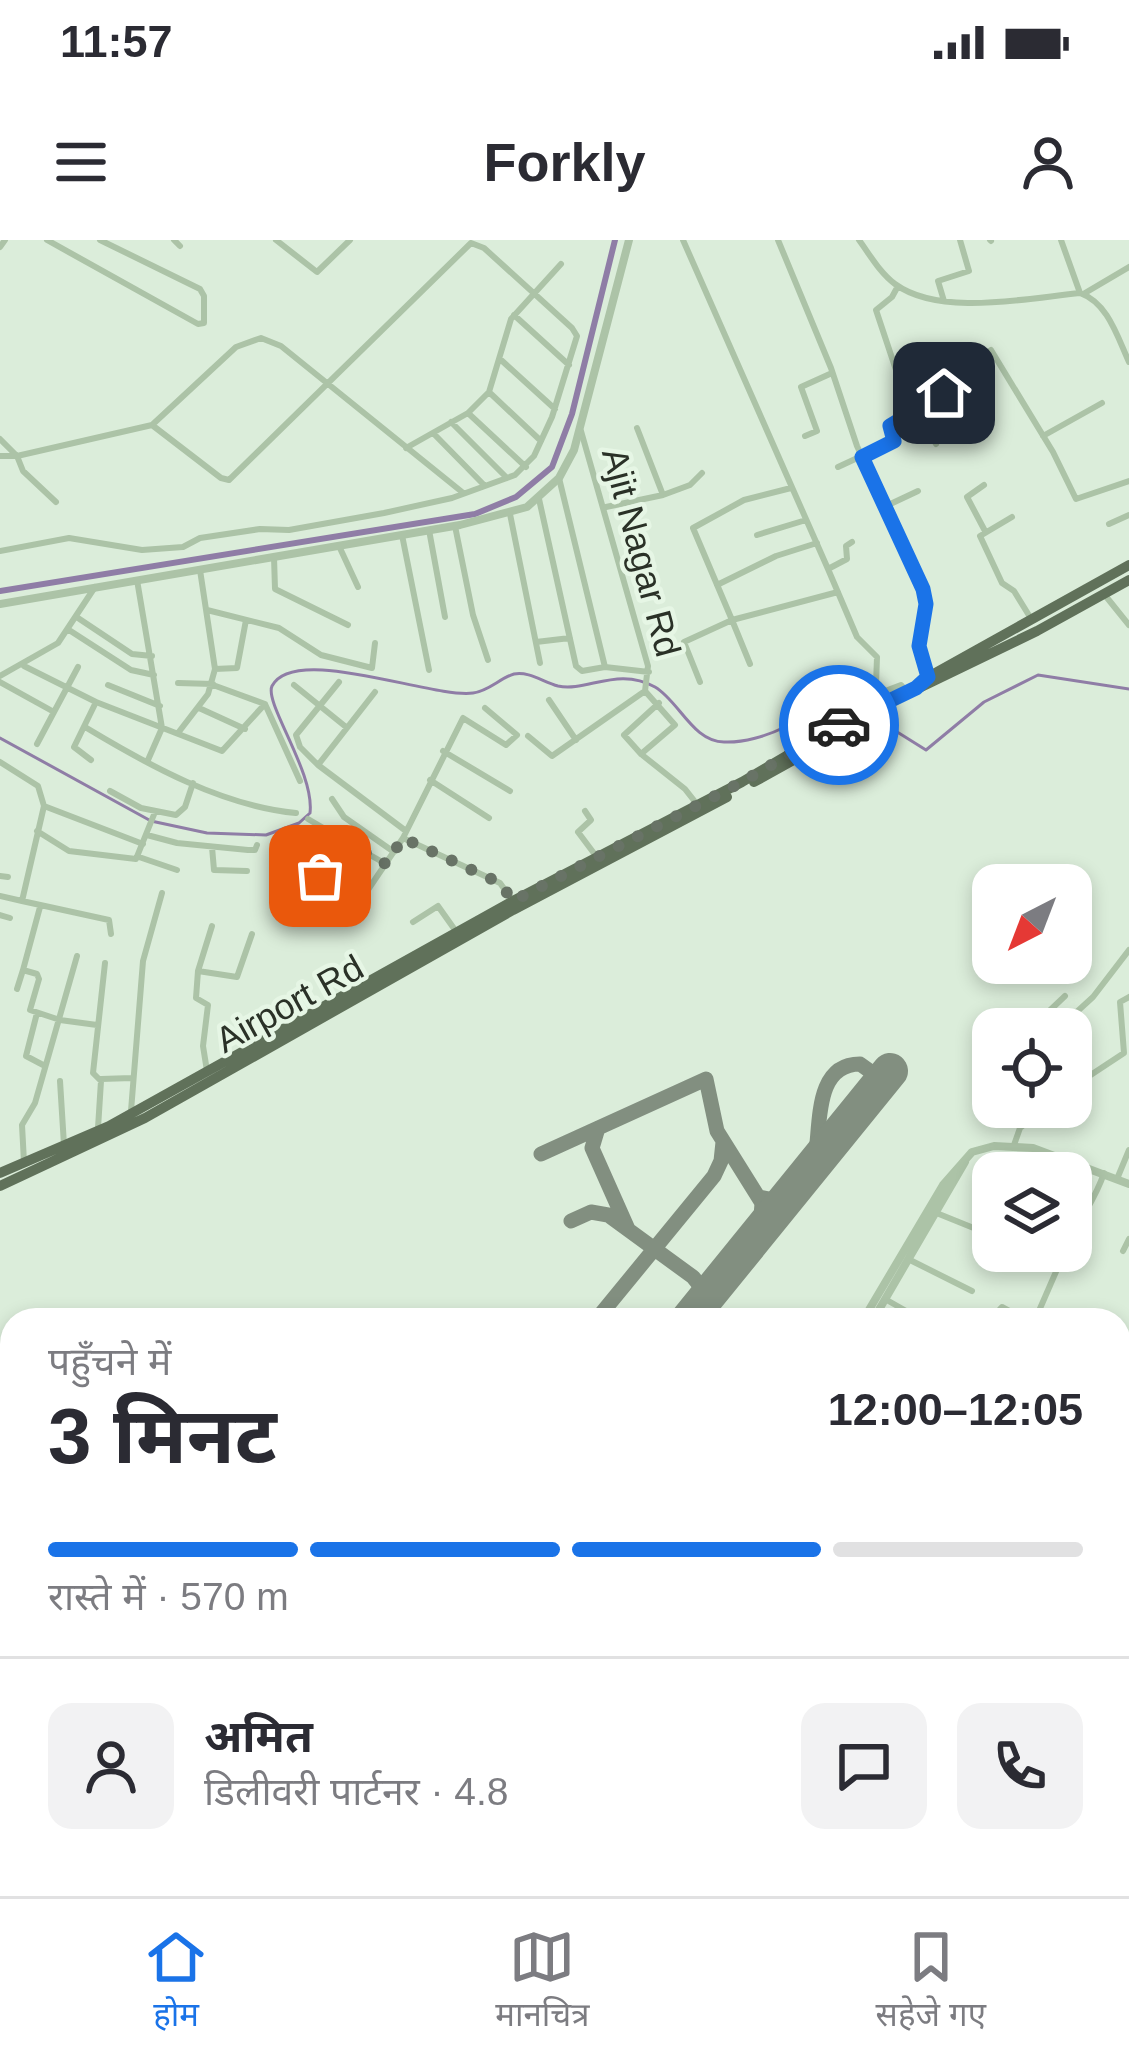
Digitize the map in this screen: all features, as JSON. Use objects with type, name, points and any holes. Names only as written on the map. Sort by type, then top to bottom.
[{"type":"main road","points":[[912,691],[928,677],[1129,565]]},
{"type":"main road","points":[[0,1173],[130,1115],[838,725],[936,682],[1129,580]]},
{"type":"main road","name":"Airport Rd","points":[[0,1186],[146,1118],[513,910],[694,816],[842,733],[856,720]]},
{"type":"street","points":[[47,240],[204,323],[200,289],[100,240]]},
{"type":"street","points":[[276,240],[317,272],[350,240]]},
{"type":"street","points":[[0,604],[455,526],[510,514],[539,499],[559,478],[574,450],[629,240]]},
{"type":"street","points":[[683,240],[857,637],[877,657],[876,685],[885,691],[901,685],[912,691]]},
{"type":"street","points":[[778,240],[862,457],[923,589],[926,604],[919,646],[928,677]]},
{"type":"street","points":[[859,240],[898,286],[944,301],[1082,294],[1129,267]]},
{"type":"street","points":[[944,301],[938,281],[969,272],[960,240]]},
{"type":"street","points":[[1061,240],[1082,294],[1100,303],[1129,362]]},
{"type":"street","points":[[0,551],[69,538],[142,550],[183,548],[200,538],[260,529],[290,530],[385,513],[452,498],[507,478],[526,467],[541,441],[577,340],[574,331],[534,292],[484,248],[471,243],[230,480],[152,425]]},
{"type":"street","points":[[406,448],[468,413],[489,392],[514,314],[561,264]]},
{"type":"street","points":[[898,286],[876,310],[900,382]]},
{"type":"street","points":[[514,314],[569,365]]},
{"type":"street","points":[[0,456],[152,425],[236,346],[253,338],[277,343],[462,492]]},
{"type":"street","points":[[838,467],[894,441],[890,426],[945,392],[945,380],[991,350],[1077,500],[1129,481]]},
{"type":"street","points":[[500,359],[555,409]]},
{"type":"street","points":[[805,436],[817,431],[801,387],[832,373]]},
{"type":"street","points":[[489,392],[541,441]]},
{"type":"street","points":[[1043,436],[1102,403]]},
{"type":"street","points":[[916,411],[936,444]]},
{"type":"street","points":[[468,413],[526,467]]},
{"type":"street","points":[[451,422],[507,478]]},
{"type":"street","name":"Ajit Nagar Rd","points":[[580,427],[649,674],[646,690]]},
{"type":"street","points":[[638,428],[663,495]]},
{"type":"street","points":[[433,433],[484,484]]},
{"type":"street","points":[[0,440],[17,456],[22,471],[56,502]]},
{"type":"street","points":[[606,507],[663,495],[690,484],[702,472]]},
{"type":"street","points":[[559,478],[605,668]]},
{"type":"street","points":[[984,485],[967,497],[985,531]]},
{"type":"street","points":[[750,664],[693,528],[744,500],[791,488]]},
{"type":"street","points":[[884,507],[918,491]]},
{"type":"street","points":[[539,499],[580,670],[649,674]]},
{"type":"street","points":[[510,514],[540,663]]},
{"type":"street","points":[[1109,524],[1129,515]]},
{"type":"street","points":[[1012,517],[980,538],[1002,583],[1014,591],[1031,621]]},
{"type":"street","points":[[757,536],[806,520]]},
{"type":"street","points":[[455,526],[473,615],[488,660]]},
{"type":"street","points":[[429,530],[445,617]]},
{"type":"street","points":[[402,535],[429,670]]},
{"type":"street","points":[[827,569],[847,559],[846,546],[852,542]]},
{"type":"street","points":[[717,585],[776,556],[817,544]]},
{"type":"street","points":[[339,546],[358,587]]},
{"type":"street","points":[[274,557],[275,589],[348,625]]},
{"type":"street","points":[[177,734],[213,685],[215,669],[200,570]]},
{"type":"street","points":[[137,580],[162,728],[148,760]]},
{"type":"street","points":[[0,679],[58,643],[95,587]]},
{"type":"street","points":[[700,682],[684,641],[732,620],[838,592]]},
{"type":"street","points":[[1104,594],[1129,625]]},
{"type":"street","points":[[206,610],[287,631],[321,655],[372,668],[374,643]]},
{"type":"street","points":[[78,618],[132,654],[152,656]]},
{"type":"street","points":[[215,669],[238,667],[246,620]]},
{"type":"street","points":[[69,630],[131,670],[154,675]]},
{"type":"street","points":[[536,642],[570,638]]},
{"type":"street","points":[[24,666],[66,690],[222,751],[265,704]]},
{"type":"street","points":[[37,744],[78,667]]},
{"type":"street","points":[[0,679],[54,712]]},
{"type":"street","points":[[339,682],[296,736],[300,747],[405,834],[500,883],[513,901]]},
{"type":"street","points":[[178,683],[213,685],[265,704],[300,782]]},
{"type":"street","points":[[108,685],[160,706]]},
{"type":"street","points":[[294,685],[346,727]]},
{"type":"street","points":[[528,736],[551,756],[646,690],[675,725],[641,754]]},
{"type":"street","points":[[318,765],[374,692]]},
{"type":"street","points":[[549,700],[576,740]]},
{"type":"street","points":[[91,760],[74,747],[96,702]]},
{"type":"street","points":[[658,704],[624,735],[697,805]]},
{"type":"street","points":[[199,708],[245,728]]},
{"type":"street","points":[[357,906],[405,834],[464,717],[509,745],[518,733],[485,708]]},
{"type":"street","points":[[85,727],[193,784],[252,806],[296,813]]},
{"type":"street","points":[[443,751],[510,791]]},
{"type":"street","points":[[0,762],[38,786],[44,806],[22,901]]},
{"type":"street","points":[[430,780],[489,818]]},
{"type":"street","points":[[110,791],[154,816],[181,813],[193,784]]},
{"type":"street","points":[[332,799],[344,817],[394,852]]},
{"type":"street","points":[[44,806],[143,844]]},
{"type":"street","points":[[585,811],[591,819],[578,832],[598,859]]},
{"type":"street","points":[[139,857],[154,816]]},
{"type":"street","points":[[308,819],[386,864]]},
{"type":"street","points":[[37,831],[70,851],[139,857],[177,870]]},
{"type":"street","points":[[147,835],[254,850],[257,845]]},
{"type":"street","points":[[212,846],[214,870],[247,872]]},
{"type":"street","points":[[288,880],[312,882],[343,871],[354,846]]},
{"type":"street","points":[[130,1115],[142,961],[162,893]]},
{"type":"street","points":[[0,896],[109,920],[111,934]]},
{"type":"street","points":[[413,922],[438,906],[458,933]]},
{"type":"street","points":[[17,989],[40,907]]},
{"type":"street","points":[[0,915],[10,918]]},
{"type":"street","points":[[207,1072],[203,1046],[208,1005],[196,998],[198,971],[212,926]]},
{"type":"street","points":[[198,971],[237,977],[252,934]]},
{"type":"street","points":[[1081,1008],[1129,950]]},
{"type":"street","points":[[24,1162],[22,1126],[35,1103],[77,956]]},
{"type":"street","points":[[105,963],[93,1072],[100,1079],[132,1078]]},
{"type":"street","points":[[23,970],[40,977],[30,1008],[60,1020],[97,1025]]},
{"type":"street","points":[[1054,1008],[1066,997]]},
{"type":"street","points":[[1092,1077],[1125,1058],[1120,1002],[1129,997]]},
{"type":"street","points":[[37,1013],[26,1056],[45,1066]]},
{"type":"street","points":[[98,1131],[100,1079]]},
{"type":"street","points":[[60,1081],[64,1145]]},
{"type":"street","points":[[1014,1145],[1020,1128]]},
{"type":"street","points":[[870,1308],[943,1185],[968,1155],[986,1147],[1014,1145],[1129,1184]]},
{"type":"street","points":[[1117,1179],[1129,1150]]},
{"type":"street","points":[[880,1308],[968,1155]]},
{"type":"street","points":[[1092,1203],[1105,1173]]},
{"type":"street","points":[[934,1212],[972,1227]]},
{"type":"street","points":[[1124,1251],[1129,1239]]},
{"type":"street","points":[[910,1260],[972,1291]]},
{"type":"street","points":[[1040,1308],[1057,1272]]},
{"type":"street","points":[[885,1299],[901,1308]]},
{"type":"waterway","points":[[0,591],[475,514],[516,497],[552,467],[572,414],[615,240]]},
{"type":"waterway","points":[[0,738],[151,821],[207,833],[266,835],[299,823],[310,813],[305,779],[272,695],[272,686],[285,674],[335,671],[454,693],[484,690],[520,673],[569,687],[616,679],[641,681],[664,693],[704,735],[724,742],[778,730],[838,695],[860,696],[872,703]]},
{"type":"waterway","points":[[878,711],[894,730],[926,750],[984,702],[1038,675],[1129,689]]},
{"type":"taxiway","points":[[814,1164],[826,1087],[844,1067],[860,1064],[874,1074],[878,1091],[845,1127]]},
{"type":"taxiway","points":[[541,1154],[706,1079],[717,1131],[762,1203],[760,1231]]},
{"type":"taxiway","points":[[598,1128],[592,1148],[628,1229]]},
{"type":"taxiway","points":[[606,1308],[714,1176],[723,1142]]},
{"type":"taxiway","points":[[759,1197],[784,1202]]},
{"type":"taxiway","points":[[571,1221],[591,1212],[608,1215],[693,1277],[701,1287],[703,1302]]},
{"type":"runway","points":[[698,1308],[890,1071]]},
{"type":"way so far","points":[[320,876],[346,869],[354,846],[386,864],[403,838],[500,883],[513,901],[742,782],[839,725]]},
{"type":"route","points":[[839,725],[853,722],[928,677],[919,646],[926,604],[923,589],[862,457],[895,440],[890,426],[944,393]]}]
